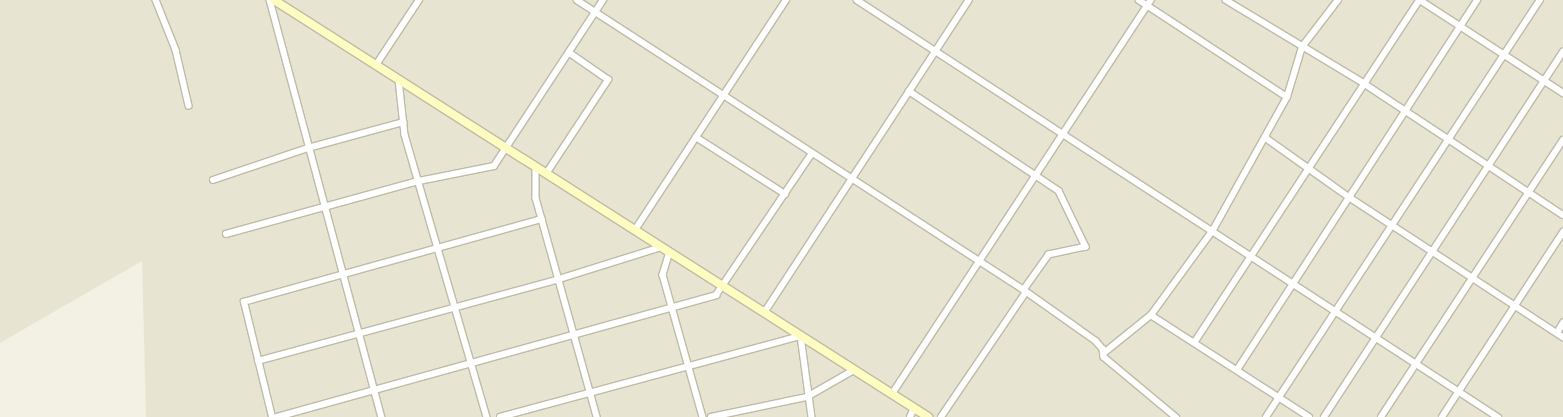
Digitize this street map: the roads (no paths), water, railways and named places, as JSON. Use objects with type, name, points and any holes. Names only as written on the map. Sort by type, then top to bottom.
[{"type":"street","points":[[156,0],[176,50],[189,106]]},
{"type":"street","points":[[270,0],[342,276],[382,417]]},
{"type":"street","points":[[274,0],[928,417]]},
{"type":"street","points":[[376,66],[419,0]]},
{"type":"street","points":[[577,0],[980,261],[1096,340],[1104,353],[1176,417]]},
{"type":"street","points":[[226,234],[419,181],[494,166],[604,0]]},
{"type":"street","points":[[635,230],[786,0]]},
{"type":"street","points":[[857,0],[1064,132],[1498,417]]},
{"type":"street","points":[[764,313],[969,0]]},
{"type":"street","points":[[1140,0],[1150,3],[1287,97]]},
{"type":"street","points":[[1226,0],[1365,84],[1563,215]]},
{"type":"street","points":[[1104,353],[1151,315],[1213,230],[1266,138],[1287,97],[1302,47],[1338,0]]},
{"type":"street","points":[[1194,343],[1254,257],[1419,0],[1563,93]]},
{"type":"street","points":[[1237,370],[1292,282],[1478,0]]},
{"type":"street","points":[[1266,417],[1540,0]]},
{"type":"street","points":[[892,394],[1150,3]]},
{"type":"street","points":[[1324,417],[1563,52]]},
{"type":"street","points":[[546,174],[608,80],[569,53]]},
{"type":"street","points":[[399,80],[404,122],[419,181],[487,417]]},
{"type":"street","points":[[909,91],[1058,191],[1086,246],[1049,255],[941,417]]},
{"type":"street","points":[[213,180],[308,148],[404,122]]},
{"type":"street","points":[[696,137],[785,194]]},
{"type":"street","points":[[1266,138],[1349,197],[1563,337]]},
{"type":"street","points":[[1381,417],[1563,140]]},
{"type":"street","points":[[277,417],[575,337],[716,295],[812,152]]},
{"type":"street","points":[[536,167],[536,198],[597,417]]},
{"type":"street","points":[[272,417],[244,302],[342,276],[542,218]]},
{"type":"street","points":[[1442,417],[1517,307],[1563,232]]},
{"type":"street","points":[[258,361],[358,332],[559,279],[661,247]]},
{"type":"street","points":[[670,252],[663,276],[703,417]]},
{"type":"street","points":[[1151,315],[1309,417]]},
{"type":"street","points":[[1557,333],[1563,323]]},
{"type":"street","points":[[500,417],[801,336]]},
{"type":"street","points":[[801,336],[807,397],[812,417]]},
{"type":"street","points":[[711,417],[807,397],[854,370]]},
{"type":"street","points":[[910,417],[914,408]]}]
